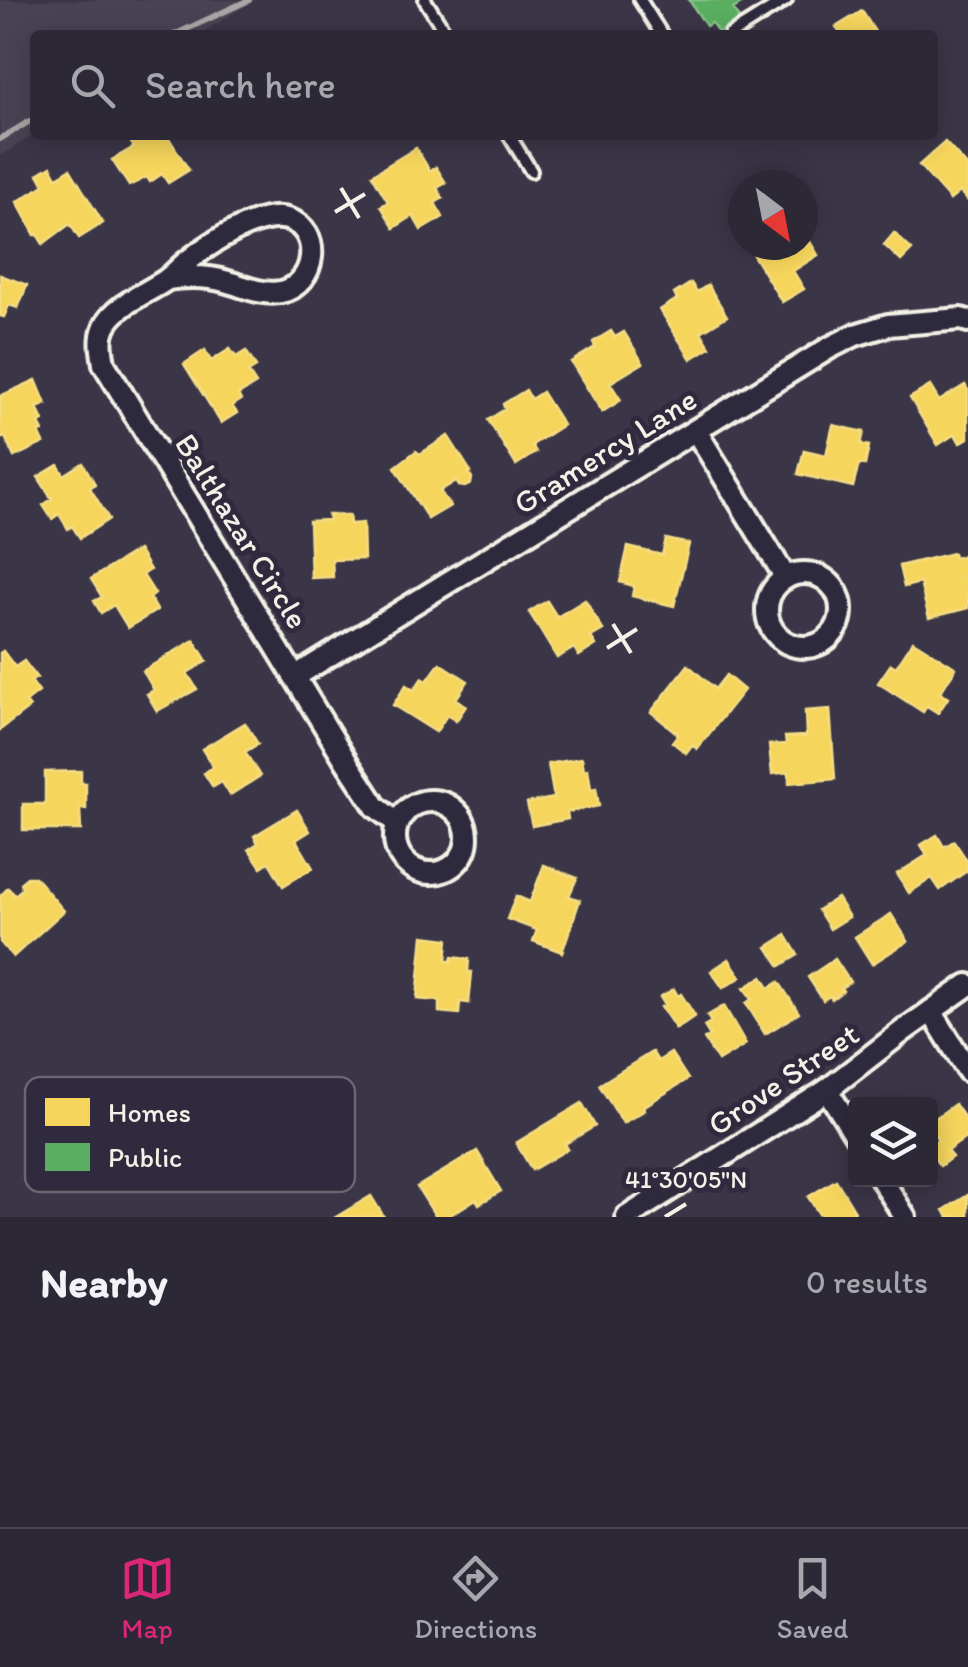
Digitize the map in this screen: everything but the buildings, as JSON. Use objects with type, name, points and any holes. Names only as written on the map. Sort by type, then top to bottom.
[{"type":"street","name":"Balthazar Circle","points":[[167,279],[209,278],[268,294],[287,291],[301,282],[311,266],[309,239],[288,219],[257,222],[235,231],[119,310],[106,323],[100,342],[104,364],[376,807],[397,824]]},
{"type":"street","name":"Gramercy Lane","points":[[296,676],[855,335],[888,325],[966,318]]},
{"type":"street","points":[[696,430],[786,578]]},
{"type":"street","name":"Grove Street","points":[[628,1217],[828,1090],[968,986]]},
{"type":"street","points":[[932,1011],[968,1071]]},
{"type":"street","points":[[828,1090],[848,1123]]},
{"type":"street","points":[[886,1187],[905,1217]]},
{"type":"lane","points":[[425,0],[444,30]]},
{"type":"lane","points":[[640,0],[659,30]]},
{"type":"lane","points":[[738,30],[786,0]]},
{"type":"lane","points":[[512,140],[531,171]]},
{"type":"shaded area","points":[[0,0],[255,0],[206,30],[30,30],[30,137],[0,156]]},
{"type":"waterway","points":[[185,30],[249,0]]},
{"type":"waterway","points":[[0,139],[30,121]]}]
